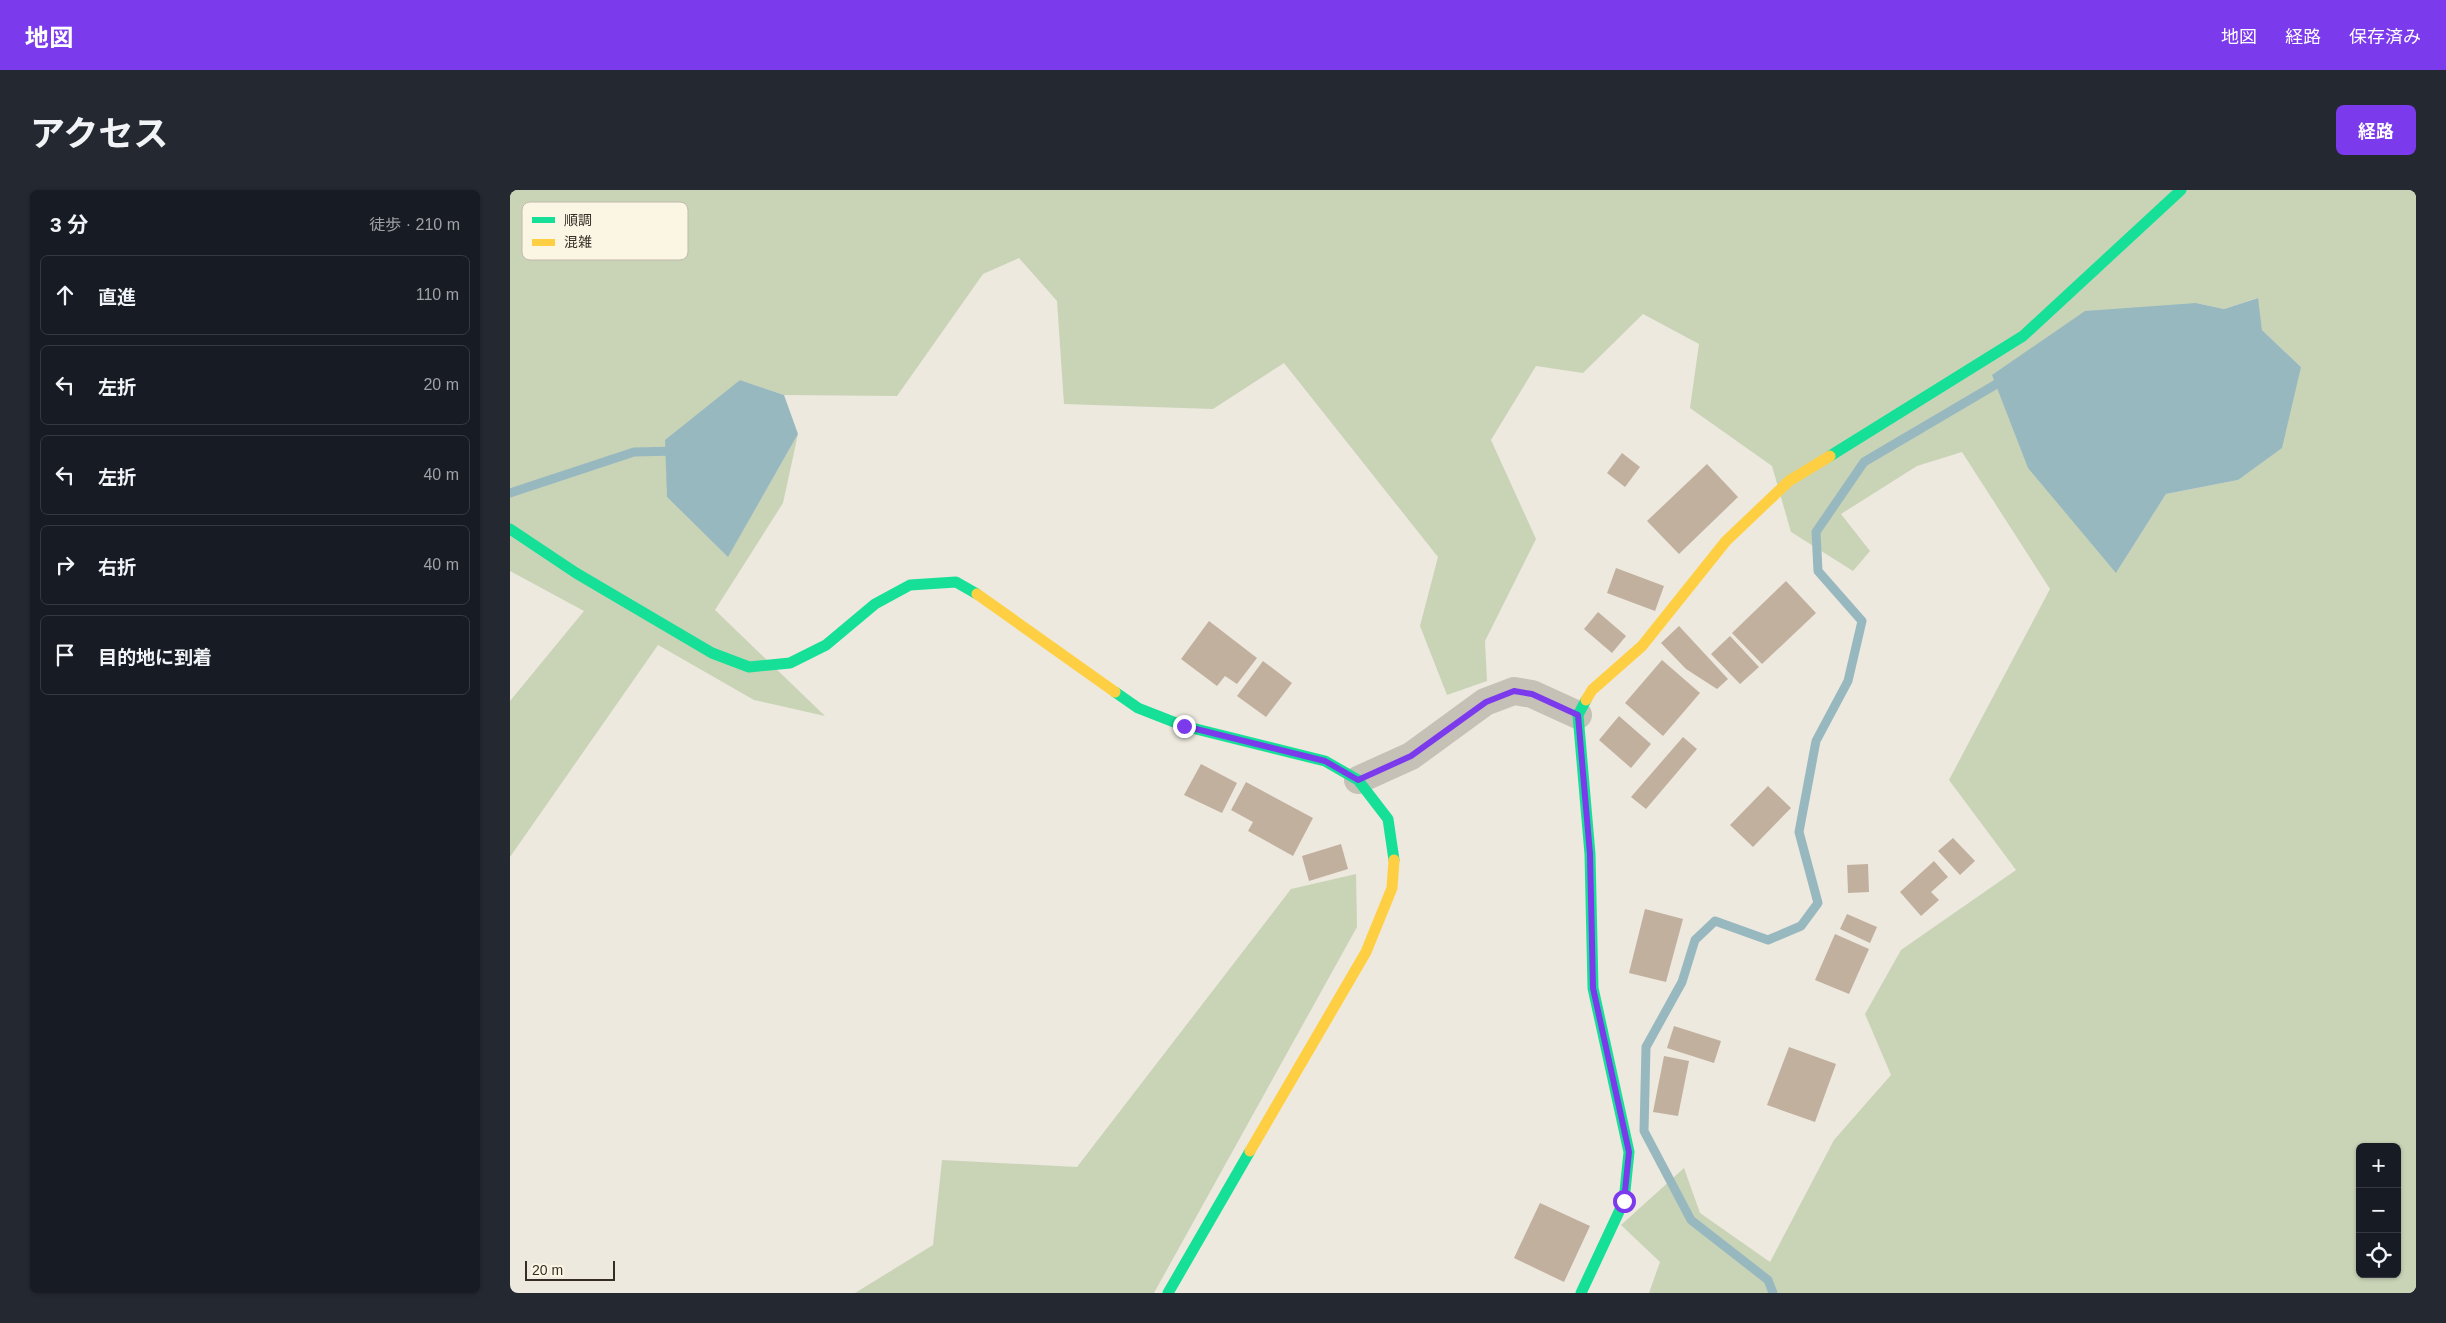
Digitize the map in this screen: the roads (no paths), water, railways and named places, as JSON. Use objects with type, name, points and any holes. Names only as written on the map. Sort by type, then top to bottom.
[{"type":"street","points":[[1581,1293],[1624,1201],[1629,1152],[1593,988],[1590,854],[1578,715],[1592,690],[1642,646],[1726,541],[1789,481],[2023,336],[2181,190]]},
{"type":"street","points":[[510,529],[576,573],[712,653],[749,668],[790,663],[826,645],[875,604],[910,586],[956,582],[994,604],[1138,708],[1184,726],[1325,761],[1358,780],[1388,819],[1394,851],[1392,888],[1366,952],[1168,1293]]},
{"type":"street","points":[[1358,780],[1411,756],[1486,702],[1514,691],[1532,694],[1578,715]]},
{"type":"water","points":[[2258,298],[2262,330],[2301,367],[2282,448],[2238,480],[2166,494],[2116,573],[2028,468],[1992,375],[2085,311],[2196,303],[2224,309]]},
{"type":"water","points":[[740,380],[784,395],[798,434],[728,557],[667,497],[665,440]]},
{"type":"waterway","points":[[1773,1293],[1768,1280],[1691,1220],[1644,1131],[1646,1047],[1682,982],[1695,940],[1715,921],[1768,940],[1801,926],[1818,903],[1799,832],[1816,741],[1848,681],[1862,621],[1818,571],[1816,532],[1864,462],[2005,379]]},
{"type":"waterway","points":[[510,493],[634,452],[677,451]]}]
